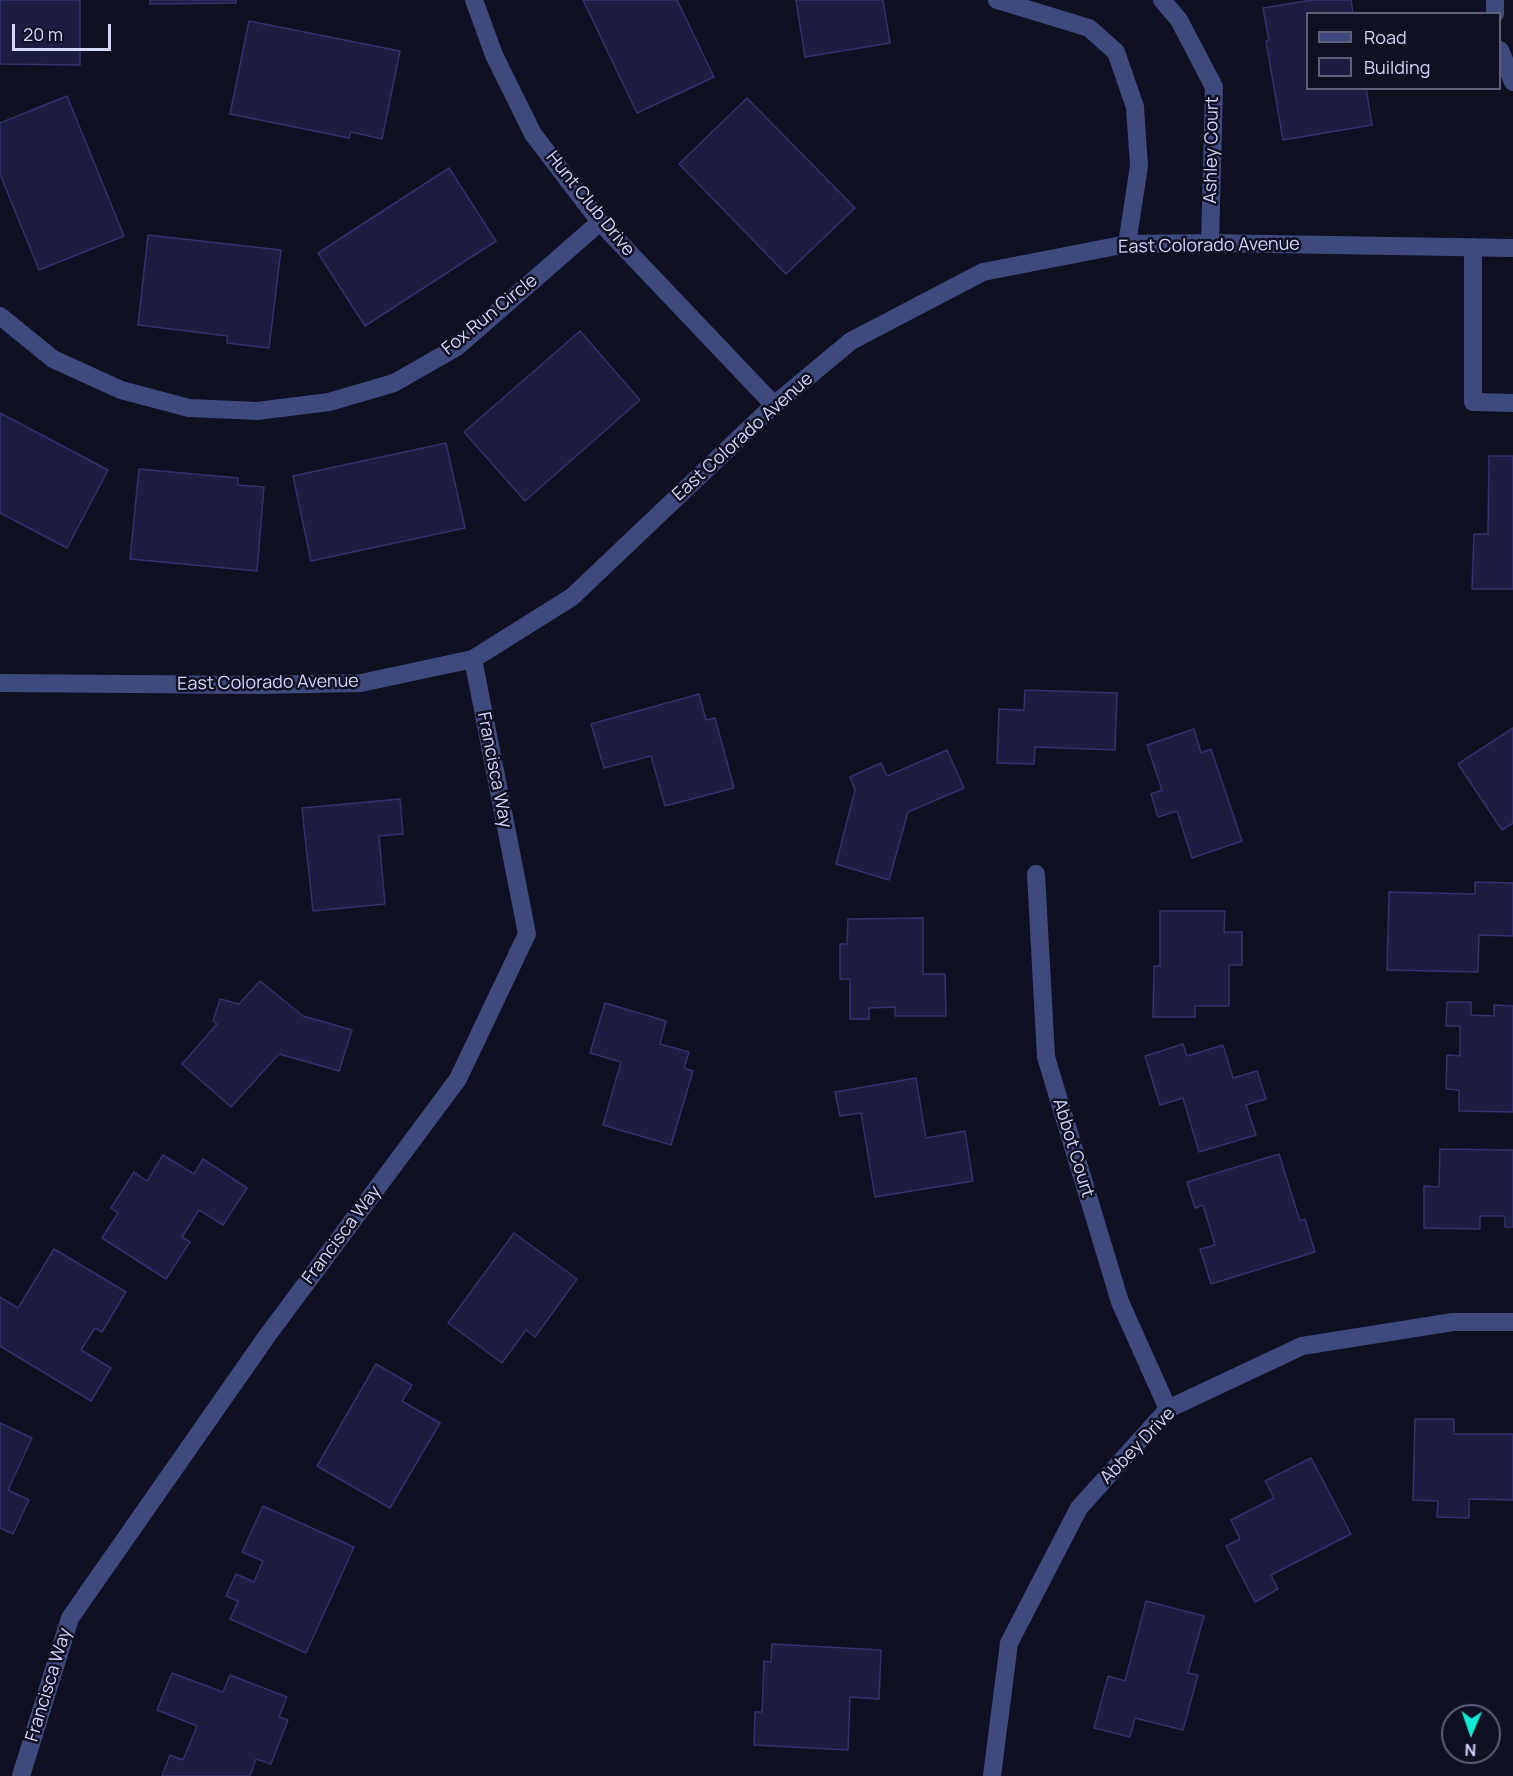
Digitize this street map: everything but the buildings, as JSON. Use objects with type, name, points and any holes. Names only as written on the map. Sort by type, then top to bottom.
[{"type":"street","name":"Hunt Club Drive","points":[[474,0],[494,55],[533,134],[600,222],[774,405]]},
{"type":"street","points":[[996,0],[1089,28],[1116,52],[1135,107],[1139,166],[1127,244]]},
{"type":"street","name":"Ashley Court","points":[[1162,0],[1179,20],[1214,87],[1210,243]]},
{"type":"street","points":[[1501,52],[1513,81]]},
{"type":"street","name":"Fox Run Circle","points":[[0,316],[53,358],[121,390],[189,408],[257,411],[329,402],[394,383],[457,347],[600,222]]},
{"type":"street","name":"East Colorado Avenue","points":[[0,683],[247,685],[361,683],[473,658],[572,597],[774,405],[851,341],[983,273],[1127,244],[1210,243],[1513,248]]},
{"type":"street","points":[[1473,247],[1473,402],[1513,403]]},
{"type":"street","name":"Francisca Way","points":[[21,1776],[70,1618],[267,1336],[458,1079],[526,934],[473,658]]},
{"type":"street","name":"Abbot Court","points":[[1036,874],[1046,1057],[1120,1302],[1168,1409]]},
{"type":"street","name":"Abbey Drive","points":[[992,1776],[1009,1642],[1079,1508],[1168,1409],[1302,1346],[1453,1322],[1513,1322]]}]
